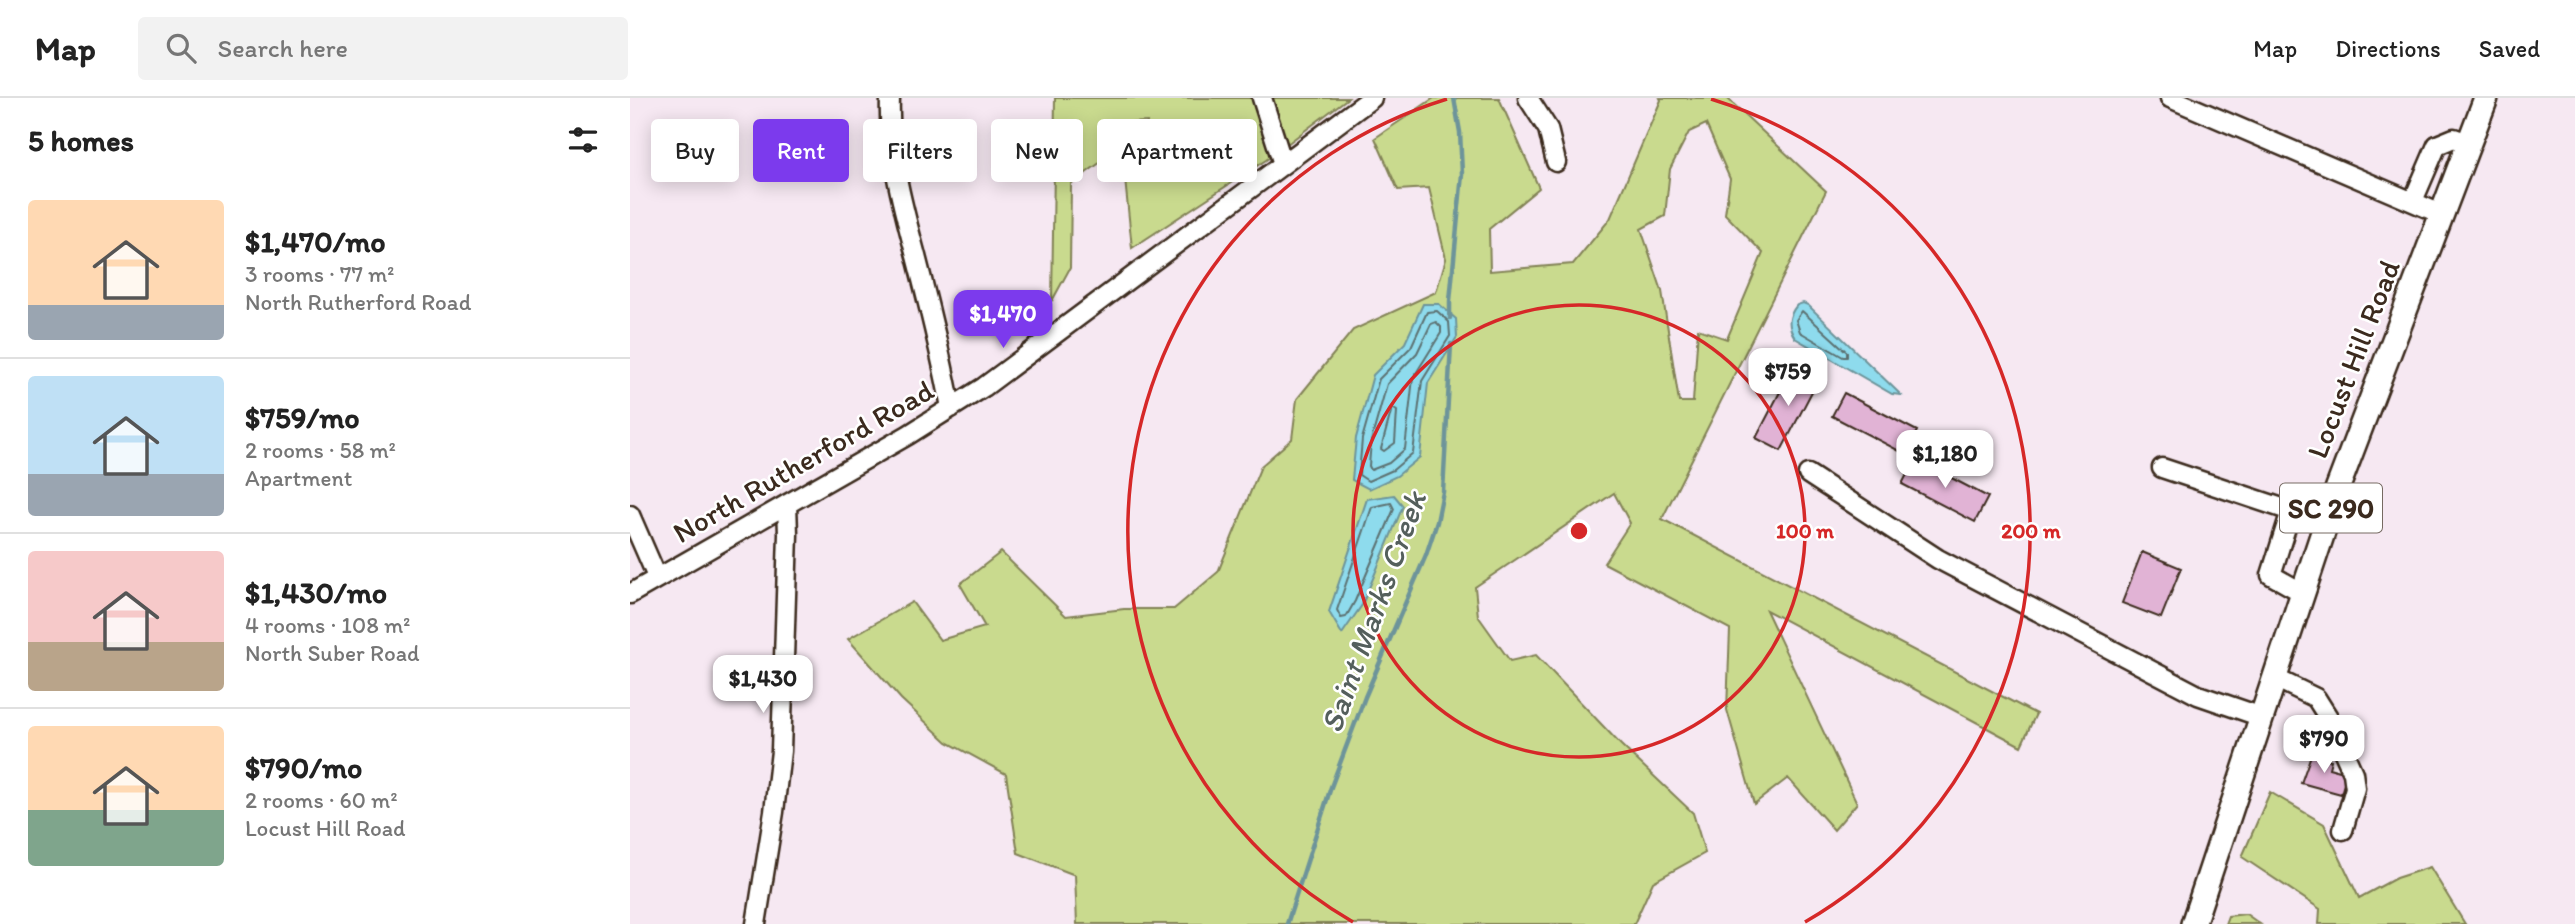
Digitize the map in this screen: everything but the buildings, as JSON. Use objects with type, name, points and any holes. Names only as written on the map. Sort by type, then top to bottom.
[{"type":"main road","name":"Locust Hill Road","points":[[2193,924],[2326,523],[2486,98]]},
{"type":"street","points":[[890,98],[891,146],[896,180],[930,309],[951,408]]},
{"type":"street","points":[[1262,98],[1283,164]]},
{"type":"street","name":"North Rutherford Road","points":[[630,594],[951,408],[1018,363],[1372,98]]},
{"type":"street","points":[[1528,98],[1548,129],[1556,162]]},
{"type":"street","points":[[2170,98],[2441,214]]},
{"type":"street","points":[[2413,201],[2437,145],[2454,138],[2468,143]]},
{"type":"street","points":[[2162,468],[2326,523]]},
{"type":"street","points":[[1808,474],[1938,559],[2198,695],[2262,717]]},
{"type":"street","points":[[756,924],[781,751],[788,534],[786,504]]},
{"type":"street","points":[[2291,511],[2271,575],[2303,593]]},
{"type":"street","points":[[630,515],[657,578]]},
{"type":"street","points":[[2274,678],[2316,698],[2328,717],[2353,773],[2355,788],[2343,830]]},
{"type":"green space","points":[[1055,98],[1348,98],[1257,166],[1257,119],[1097,119],[1097,165],[1083,175],[1083,119],[1055,119]]},
{"type":"green space","points":[[1434,98],[1499,98],[1539,188],[1489,229],[1490,271],[1573,264],[1610,219],[1660,98],[1727,98],[1826,191],[1662,519],[2036,714],[2021,746],[1766,610],[1857,803],[1834,830],[1788,778],[1754,804],[1727,710],[1730,629],[1604,563],[1630,523],[1614,493],[1475,587],[1478,616],[1510,661],[1536,655],[1621,745],[1693,813],[1705,853],[1653,882],[1634,924],[1077,924],[1075,875],[1018,853],[1006,774],[947,742],[901,699],[848,639],[912,602],[940,640],[985,627],[960,584],[1001,552],[1066,616],[1124,609],[1174,609],[1218,572],[1261,466],[1292,439],[1297,399],[1353,330],[1436,292],[1446,259],[1429,188],[1398,190],[1375,138]],"holes":[[[1706,124],[1730,179],[1725,214],[1763,253],[1727,339],[1698,329],[1693,402],[1679,402],[1662,291],[1641,229],[1665,216],[1670,169],[1689,132]]]},
{"type":"green space","points":[[1054,182],[1074,182],[1071,184],[1070,268],[1052,301]]},
{"type":"green space","points":[[1125,182],[1232,182],[1132,248]]},
{"type":"green space","points":[[2270,792],[2324,824],[2359,898],[2396,878],[2430,867],[2465,924],[2319,924],[2320,909],[2242,857]]},
{"type":"green space","points":[[2246,914],[2260,924],[2225,924],[2228,916]]},
{"type":"water","points":[[1803,303],[1901,395],[1892,394],[1795,338],[1790,317],[1797,305]]},
{"type":"water","points":[[1423,304],[1439,304],[1456,319],[1457,337],[1428,383],[1420,457],[1397,476],[1369,489],[1352,480],[1356,438],[1373,375],[1405,343]]},
{"type":"water","points":[[1394,495],[1403,506],[1362,605],[1342,634],[1329,612],[1367,499]]},
{"type":"waterway","name":"Saint Marks Creek","points":[[1450,318],[1462,174],[1460,132],[1454,98]]},
{"type":"waterway","name":"Saint Marks Creek","points":[[1287,924],[1331,787],[1437,522],[1443,492],[1451,344]]}]
